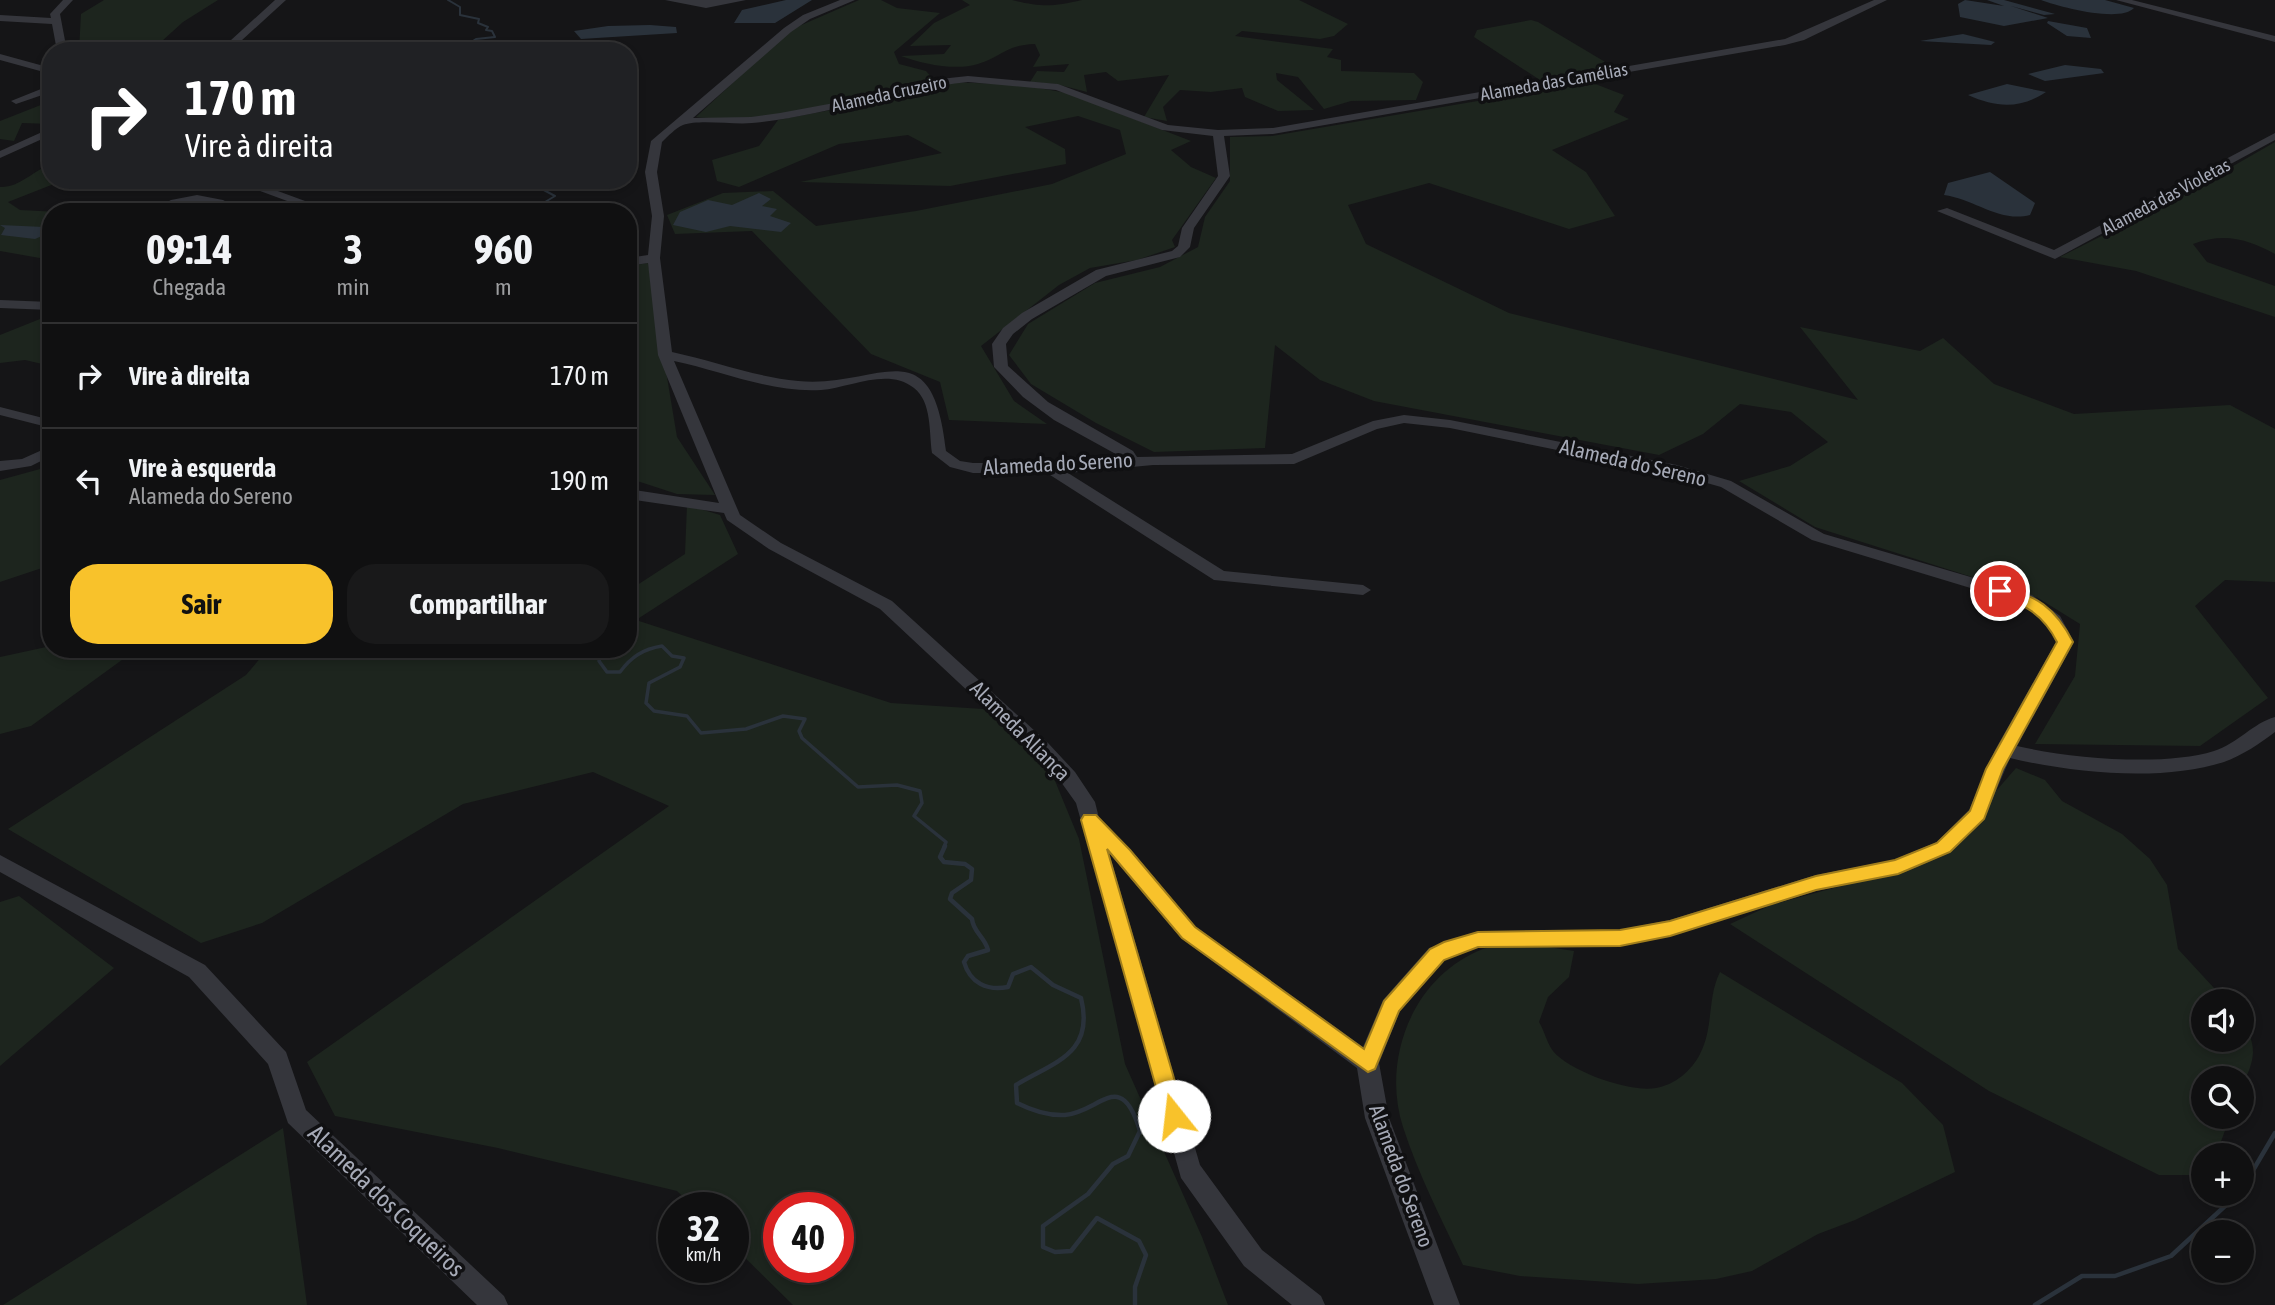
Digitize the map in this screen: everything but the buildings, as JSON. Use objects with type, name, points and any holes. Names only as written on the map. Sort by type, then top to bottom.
[{"type":"street","points":[[60,42],[54,21],[55,14],[68,0]]},
{"type":"street","points":[[234,42],[281,0]]},
{"type":"street","points":[[670,0],[706,5],[741,0]]},
{"type":"street","points":[[665,355],[654,258],[658,216],[651,172],[654,148],[663,133],[698,109],[792,26],[823,8],[850,0]]},
{"type":"street","name":"Alameda das Camélias","points":[[1218,133],[1273,131],[1785,42],[1801,38],[1882,0]]},
{"type":"street","points":[[2121,0],[2275,39]]},
{"type":"street","points":[[0,18],[54,21]]},
{"type":"street","points":[[0,57],[42,69]]},
{"type":"street","name":"Alameda Cruzeiro","points":[[679,121],[770,118],[873,99],[932,83],[977,79],[1058,87],[1166,128],[1218,133]]},
{"type":"street","points":[[16,101],[42,91]]},
{"type":"street","points":[[1132,461],[1128,454],[1074,425],[1020,388],[1001,367],[999,344],[1017,323],[1101,273],[1176,254],[1184,247],[1188,228],[1224,176],[1218,133]]},
{"type":"street","points":[[0,155],[42,135]]},
{"type":"street","name":"Alameda das Violetas","points":[[1943,211],[2055,255],[2275,136]]},
{"type":"street","points":[[262,189],[303,203]]},
{"type":"street","points":[[173,203],[199,198],[228,203]]},
{"type":"street","points":[[637,261],[654,258]]},
{"type":"street","points":[[0,304],[42,306]]},
{"type":"street","points":[[0,313],[42,314]]},
{"type":"street","name":"Alameda do Sereno","points":[[665,355],[780,382],[816,386],[882,376],[916,382],[927,393],[934,413],[939,453],[954,464],[973,468],[1051,468],[1132,461],[1294,459],[1373,425],[1404,419],[1450,424],[1651,464],[1726,484],[1818,537],[2026,598],[2054,620],[2065,642],[2004,750],[1977,814],[1944,847],[1914,862],[1816,883],[1670,928],[1620,938],[1478,939],[1437,954],[1391,1006],[1368,1063],[1377,1118],[1447,1305]]},
{"type":"street","name":"Alameda Aliança","points":[[665,355],[733,517],[764,539],[886,605],[1041,748],[1077,790],[1090,820],[1189,1170],[1253,1258],[1312,1305]]},
{"type":"street","points":[[0,411],[42,422]]},
{"type":"street","points":[[0,466],[26,463],[42,455]]},
{"type":"street","points":[[1051,468],[1220,576],[1363,590]]},
{"type":"street","points":[[637,495],[730,510]]},
{"type":"street","points":[[2004,750],[2032,758],[2120,764],[2211,759],[2275,723]]},
{"type":"street","points":[[1090,820],[1124,855],[1188,932],[1368,1063]]},
{"type":"street","name":"Alameda dos Coqueiros","points":[[0,863],[197,971],[278,1059],[296,1116],[495,1305]]},
{"type":"shaded area","points":[[104,0],[218,0],[183,22],[161,42],[79,42],[81,14]]},
{"type":"shaded area","points":[[786,0],[812,0],[775,23],[734,23],[742,10]]},
{"type":"shaded area","points":[[859,0],[881,0],[897,8],[940,13],[894,52],[899,64],[926,71],[933,79],[784,114],[696,117],[790,30]]},
{"type":"shaded area","points":[[962,0],[1012,0],[1047,5],[1082,0],[1299,0],[1348,24],[1334,36],[1320,39],[1242,31],[1235,36],[1333,49],[1327,57],[1341,60],[1341,71],[1414,73],[1423,82],[1416,100],[1351,101],[1324,109],[1298,77],[1276,73],[1277,80],[1314,110],[1278,111],[1245,97],[1242,88],[1211,92],[1180,90],[1163,107],[1167,121],[1144,117],[1169,75],[1118,81],[1106,72],[1084,75],[1087,92],[1056,84],[1030,82],[1037,71],[1064,72],[1069,64],[1033,67],[1040,55],[1035,44],[1017,46],[978,64],[960,67],[939,66],[901,56],[944,54],[951,45],[910,46],[934,23],[970,5]]},
{"type":"shaded area","points":[[1965,0],[2004,6],[1987,0],[2004,0],[2055,14],[2044,15],[2011,6],[2048,18],[2004,26],[1960,17],[1958,4]]},
{"type":"shaded area","points":[[2041,0],[2105,0],[2134,8],[2127,12],[2103,14],[2075,10]]},
{"type":"shaded area","points":[[1531,20],[1617,69],[1543,82],[1474,37],[1477,30]]},
{"type":"shaded area","points":[[2048,21],[2087,28],[2091,38],[2067,36],[2047,23]]},
{"type":"shaded area","points":[[608,26],[676,27],[677,33],[581,39],[574,31]]},
{"type":"shaded area","points":[[1963,34],[1995,42],[1991,45],[1920,41]]},
{"type":"shaded area","points":[[2065,65],[2101,69],[2104,73],[2045,81],[2028,74]]},
{"type":"shaded area","points":[[950,82],[1022,85],[1067,93],[1191,141],[1171,150],[1191,167],[1216,178],[1172,240],[1175,247],[1137,260],[1090,268],[1059,285],[981,346],[1014,401],[1047,424],[949,420],[940,382],[871,354],[752,231],[675,234],[667,215],[723,193],[773,191],[816,226],[916,211],[1052,184],[1126,154],[1120,130],[1078,116],[1025,127],[1065,149],[1066,164],[950,186],[800,182],[942,153],[908,135],[839,144],[739,187],[717,181],[712,160],[759,146],[778,120],[868,103]]},
{"type":"shaded area","points":[[1590,82],[1624,95],[1614,112],[1629,119],[1552,150],[1586,172],[1615,216],[1569,229],[1429,183],[1348,205],[1366,244],[1509,313],[1858,400],[1800,327],[1920,351],[1943,338],[1994,384],[2074,414],[2230,405],[2275,429],[2275,582],[2225,580],[2195,606],[2268,698],[2200,746],[2035,744],[2075,676],[2080,624],[2038,598],[1815,527],[1739,481],[1790,466],[1828,442],[1791,412],[1740,404],[1703,434],[1659,455],[1374,401],[1320,380],[1275,345],[1265,448],[1154,452],[1096,423],[1031,384],[1009,355],[1028,324],[1095,283],[1160,267],[1198,247],[1205,217],[1230,181],[1230,137],[1272,136]]},
{"type":"shaded area","points":[[2007,84],[2046,92],[2036,98],[2008,105],[1968,95]]},
{"type":"shaded area","points":[[42,105],[42,124],[22,123],[14,141],[0,139],[0,121]]},
{"type":"shaded area","points":[[2275,142],[2275,254],[2255,244],[2236,239],[2215,238],[2193,244],[2207,262],[2275,286],[2275,317],[2136,271],[2060,257],[2181,196]]},
{"type":"shaded area","points":[[42,168],[42,189],[8,202],[20,210],[42,211],[42,258],[0,251],[0,187],[20,182]]},
{"type":"shaded area","points":[[1990,172],[2035,203],[2030,215],[2008,216],[1944,195],[1948,183]]},
{"type":"shaded area","points":[[759,193],[771,199],[762,206],[777,209],[770,216],[791,223],[781,232],[730,226],[706,232],[673,225],[680,212],[708,200],[732,205]]},
{"type":"shaded area","points":[[0,225],[42,227],[42,236],[35,239],[1,235],[5,228]]},
{"type":"shaded area","points":[[648,263],[677,437],[715,495],[677,494],[637,481],[637,265]]},
{"type":"shaded area","points":[[42,318],[42,364],[25,360],[0,363],[0,335]]},
{"type":"shaded area","points":[[42,468],[42,568],[0,582],[0,480]]},
{"type":"shaded area","points":[[687,505],[720,515],[738,554],[637,619],[637,585],[685,554]]},
{"type":"shaded area","points":[[637,620],[891,703],[983,709],[1046,759],[1079,839],[1125,1064],[1202,1237],[1228,1305],[793,1305],[771,1283],[854,1283],[854,1192],[763,1192],[763,1276],[749,1262],[749,1192],[678,1192],[498,1148],[335,1116],[307,1062],[669,806],[593,772],[463,804],[262,923],[201,943],[8,829],[246,675],[260,658],[637,658]]},
{"type":"shaded area","points":[[42,648],[42,658],[125,658],[31,726],[0,734],[0,657]]},
{"type":"shaded area","points":[[2016,768],[2045,780],[2062,801],[2122,834],[2150,859],[2167,885],[2178,949],[2215,989],[2191,989],[2191,1052],[2253,1052],[2250,1066],[2191,1066],[2191,1129],[2226,1129],[2220,1143],[2191,1143],[2191,1175],[2159,1175],[1989,1091],[1730,924],[1771,905],[1923,864],[1968,836],[1996,791]]},
{"type":"shaded area","points":[[19,896],[114,968],[0,1066],[0,902]]},
{"type":"shaded area","points":[[1542,946],[1574,951],[1569,977],[1548,997],[1539,1022],[1553,1051],[1572,1066],[1616,1084],[1645,1089],[1663,1086],[1676,1080],[1692,1066],[1700,1054],[1720,972],[1902,1083],[1943,1125],[1955,1172],[1855,1220],[1818,1234],[1752,1271],[1716,1279],[1638,1284],[1520,1276],[1463,1265],[1423,1179],[1403,1127],[1397,1101],[1396,1074],[1400,1048],[1408,1023],[1421,999],[1438,979],[1459,962],[1489,947]]},
{"type":"shaded area","points":[[283,1128],[307,1305],[3,1305]]},
{"type":"waterway","points":[[448,0],[460,7],[460,15],[479,19],[478,23],[488,27],[486,30],[492,31],[495,37],[471,42]]},
{"type":"waterway","points":[[534,203],[545,202],[555,196],[542,189]]},
{"type":"waterway","points":[[637,655],[662,646],[672,656],[684,658],[680,667],[649,683],[646,703],[654,711],[687,716],[701,733],[746,729],[783,716],[805,719],[799,731],[802,738],[858,787],[897,785],[920,791],[922,803],[914,816],[946,842],[944,847]]},
{"type":"waterway","points":[[600,658],[599,661],[607,672],[620,672],[634,658]]},
{"type":"waterway","points":[[945,846],[940,857],[944,862],[965,864],[972,869],[971,880],[952,893],[950,899],[972,919],[974,928],[988,950],[968,956],[964,962],[970,975],[986,986],[1008,987],[1013,974],[1031,967],[1053,985],[1081,998],[1084,1017],[1077,1044],[1057,1062],[1016,1085],[1017,1103],[1040,1112],[1065,1115],[1117,1097],[1125,1101],[1133,1112],[1140,1131],[1128,1156],[1113,1164],[1088,1194],[1043,1226],[1043,1247],[1055,1252],[1071,1251],[1097,1218],[1139,1241],[1146,1255],[1135,1287],[1135,1305]]},
{"type":"waterway","points":[[2254,1169],[2275,1133]]},
{"type":"waterway","points":[[2035,1305],[2082,1276],[2115,1276],[2171,1256],[2225,1206]]},
{"type":"route","points":[[1174,1116],[1090,820],[1124,855],[1188,932],[1232,967],[1368,1063],[1379,1030],[1391,1006],[1437,954],[1451,947],[1478,939],[1620,938],[1670,928],[1816,883],[1898,867],[1944,847],[1962,832],[1977,814],[2004,750],[2065,642],[2054,620],[2026,598],[2000,591]]}]
